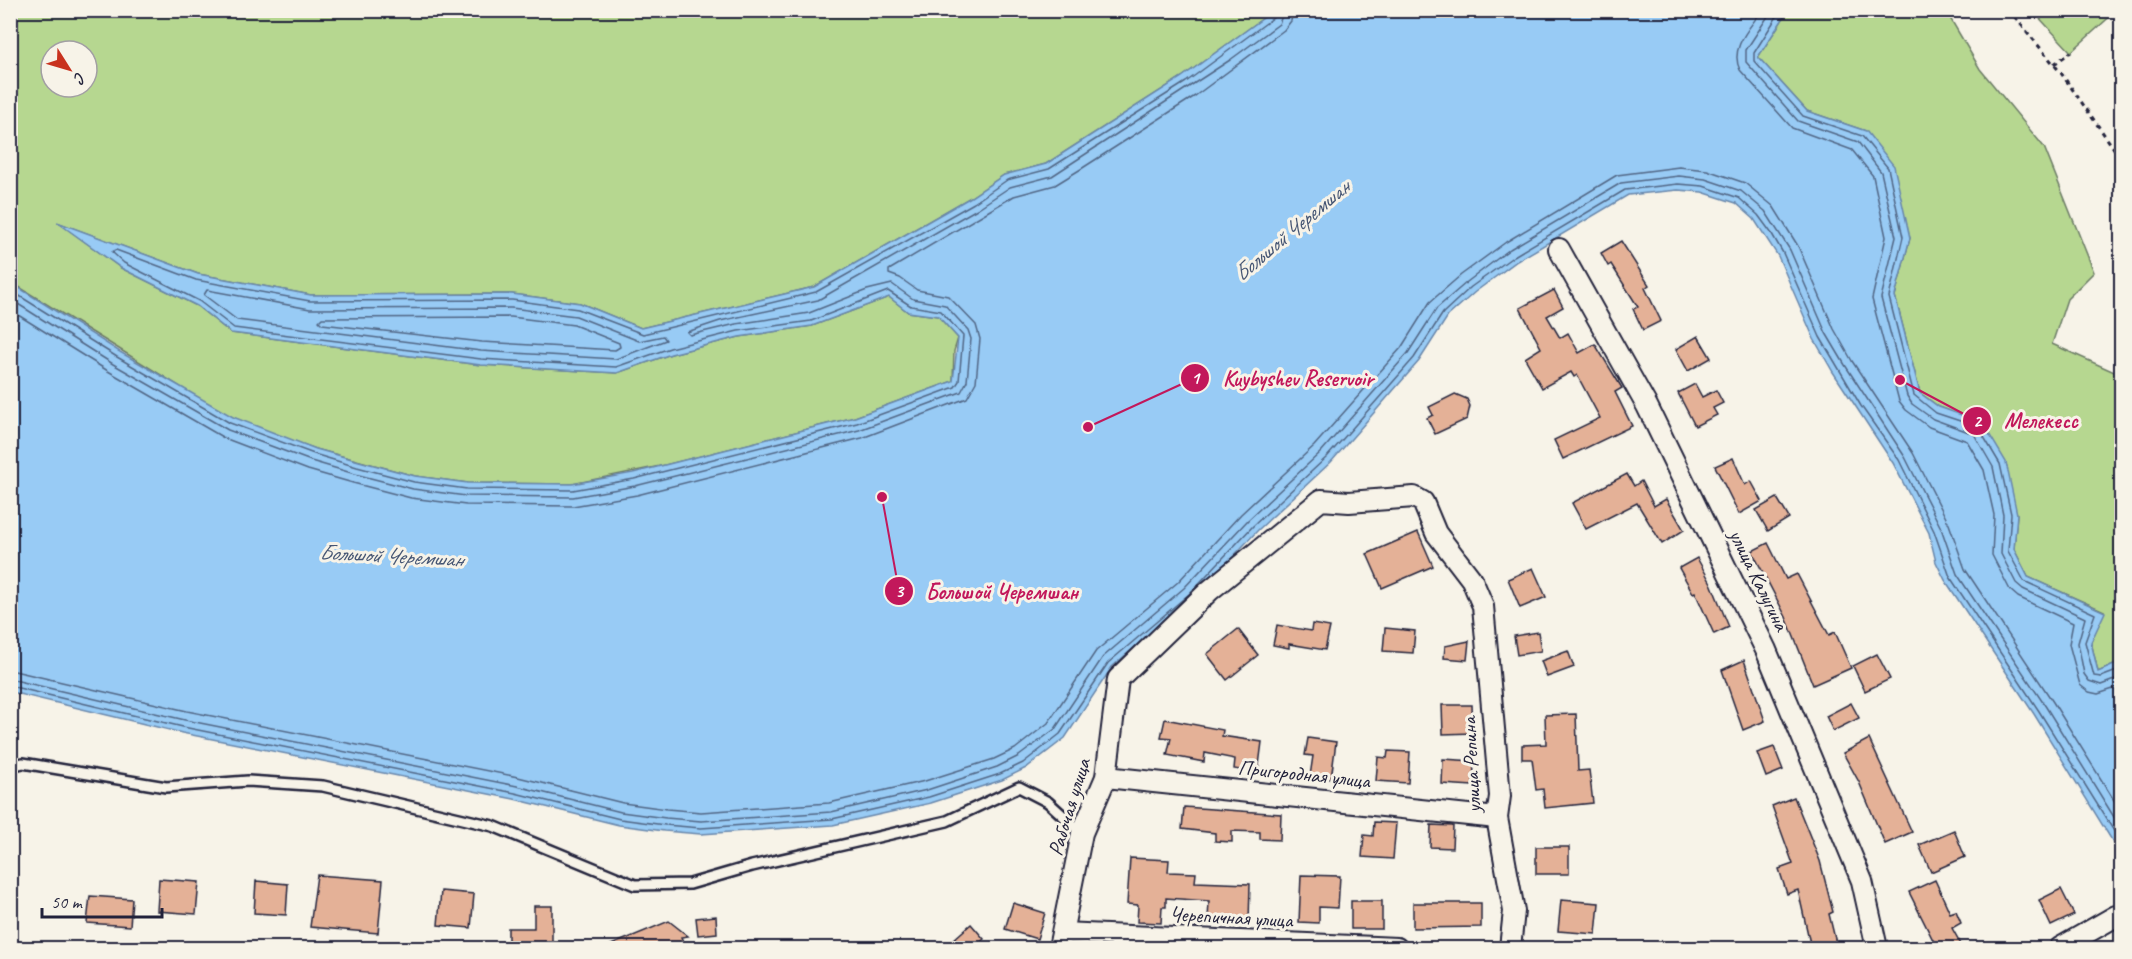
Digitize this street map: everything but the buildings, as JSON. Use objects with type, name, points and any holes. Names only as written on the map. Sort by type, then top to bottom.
[{"type":"street","name":"улица Калугина","points":[[1559,249],[1647,406],[1766,650],[1862,881],[1877,948]]},
{"type":"street","name":"улица Репина","points":[[1118,679],[1209,591],[1322,500],[1349,502],[1414,497],[1423,502],[1436,533],[1472,580],[1483,606],[1500,796],[1497,818],[1514,911],[1510,948]]},
{"type":"street","name":"Рабочая улица","points":[[1061,941],[1082,833],[1106,777],[1118,679]]},
{"type":"street","name":"Пригородная улица","points":[[1106,777],[1497,818]]},
{"type":"street","points":[[2060,948],[2116,916]]},
{"type":"street","name":"Черепичная улица","points":[[1061,941],[1397,948]]},
{"type":"lane","points":[[10,766],[23,763],[166,787],[248,782],[323,786],[493,825],[636,885],[690,884],[752,866],[947,821],[1019,787],[1048,802],[1082,833]]},
{"type":"path","points":[[2009,10],[2054,64],[2121,160]]},
{"type":"path","points":[[2054,64],[2071,52]]},
{"type":"green space","points":[[11,11],[1273,11],[1182,77],[1046,164],[1004,175],[971,197],[814,287],[641,328],[580,303],[512,294],[311,295],[198,274],[59,223],[121,268],[197,306],[231,333],[481,365],[617,373],[671,354],[739,337],[812,326],[889,297],[908,312],[938,316],[958,338],[954,351],[953,381],[855,417],[665,465],[572,484],[468,483],[415,476],[316,449],[232,417],[11,282]]},
{"type":"green space","points":[[1788,11],[1946,11],[1980,69],[2044,147],[2094,272],[2067,299],[2052,344],[2121,375],[2121,662],[2098,672],[2091,642],[2104,611],[2028,577],[2014,549],[2017,514],[1982,422],[1939,407],[1920,393],[1895,296],[1910,238],[1866,131],[1807,111],[1758,57]]},
{"type":"green space","points":[[2033,11],[2116,11],[2071,52]]},
{"type":"water","points":[[1273,11],[1788,11],[1758,57],[1807,111],[1866,131],[1894,166],[1910,238],[1895,296],[1920,393],[1939,407],[1982,422],[2006,462],[2017,514],[2014,549],[2028,577],[2105,612],[2091,642],[2098,672],[2121,662],[2121,855],[2034,714],[1945,580],[1936,562],[1929,533],[1893,463],[1814,339],[1778,256],[1754,219],[1736,203],[1702,192],[1678,190],[1628,195],[1517,261],[1475,292],[1448,316],[1419,361],[1331,462],[1258,530],[1211,580],[1112,667],[1065,738],[1026,768],[1002,780],[931,803],[833,825],[701,834],[664,831],[619,825],[514,799],[182,733],[11,692],[10,282],[120,352],[233,417],[316,449],[415,476],[468,483],[572,484],[633,473],[855,417],[953,381],[958,338],[938,316],[908,312],[889,297],[812,326],[739,337],[671,354],[617,373],[481,365],[231,333],[197,306],[121,268],[57,222],[198,274],[311,295],[512,294],[580,303],[641,328],[814,287],[971,197],[1004,175],[1046,164],[1182,77]]},
{"type":"place","name":"Мелекесс","points":[[1900,380]]},
{"type":"place","name":"Kuybyshev Reservoir","points":[[1088,427]]},
{"type":"place","name":"Большой Черемшан","points":[[882,497]]}]
